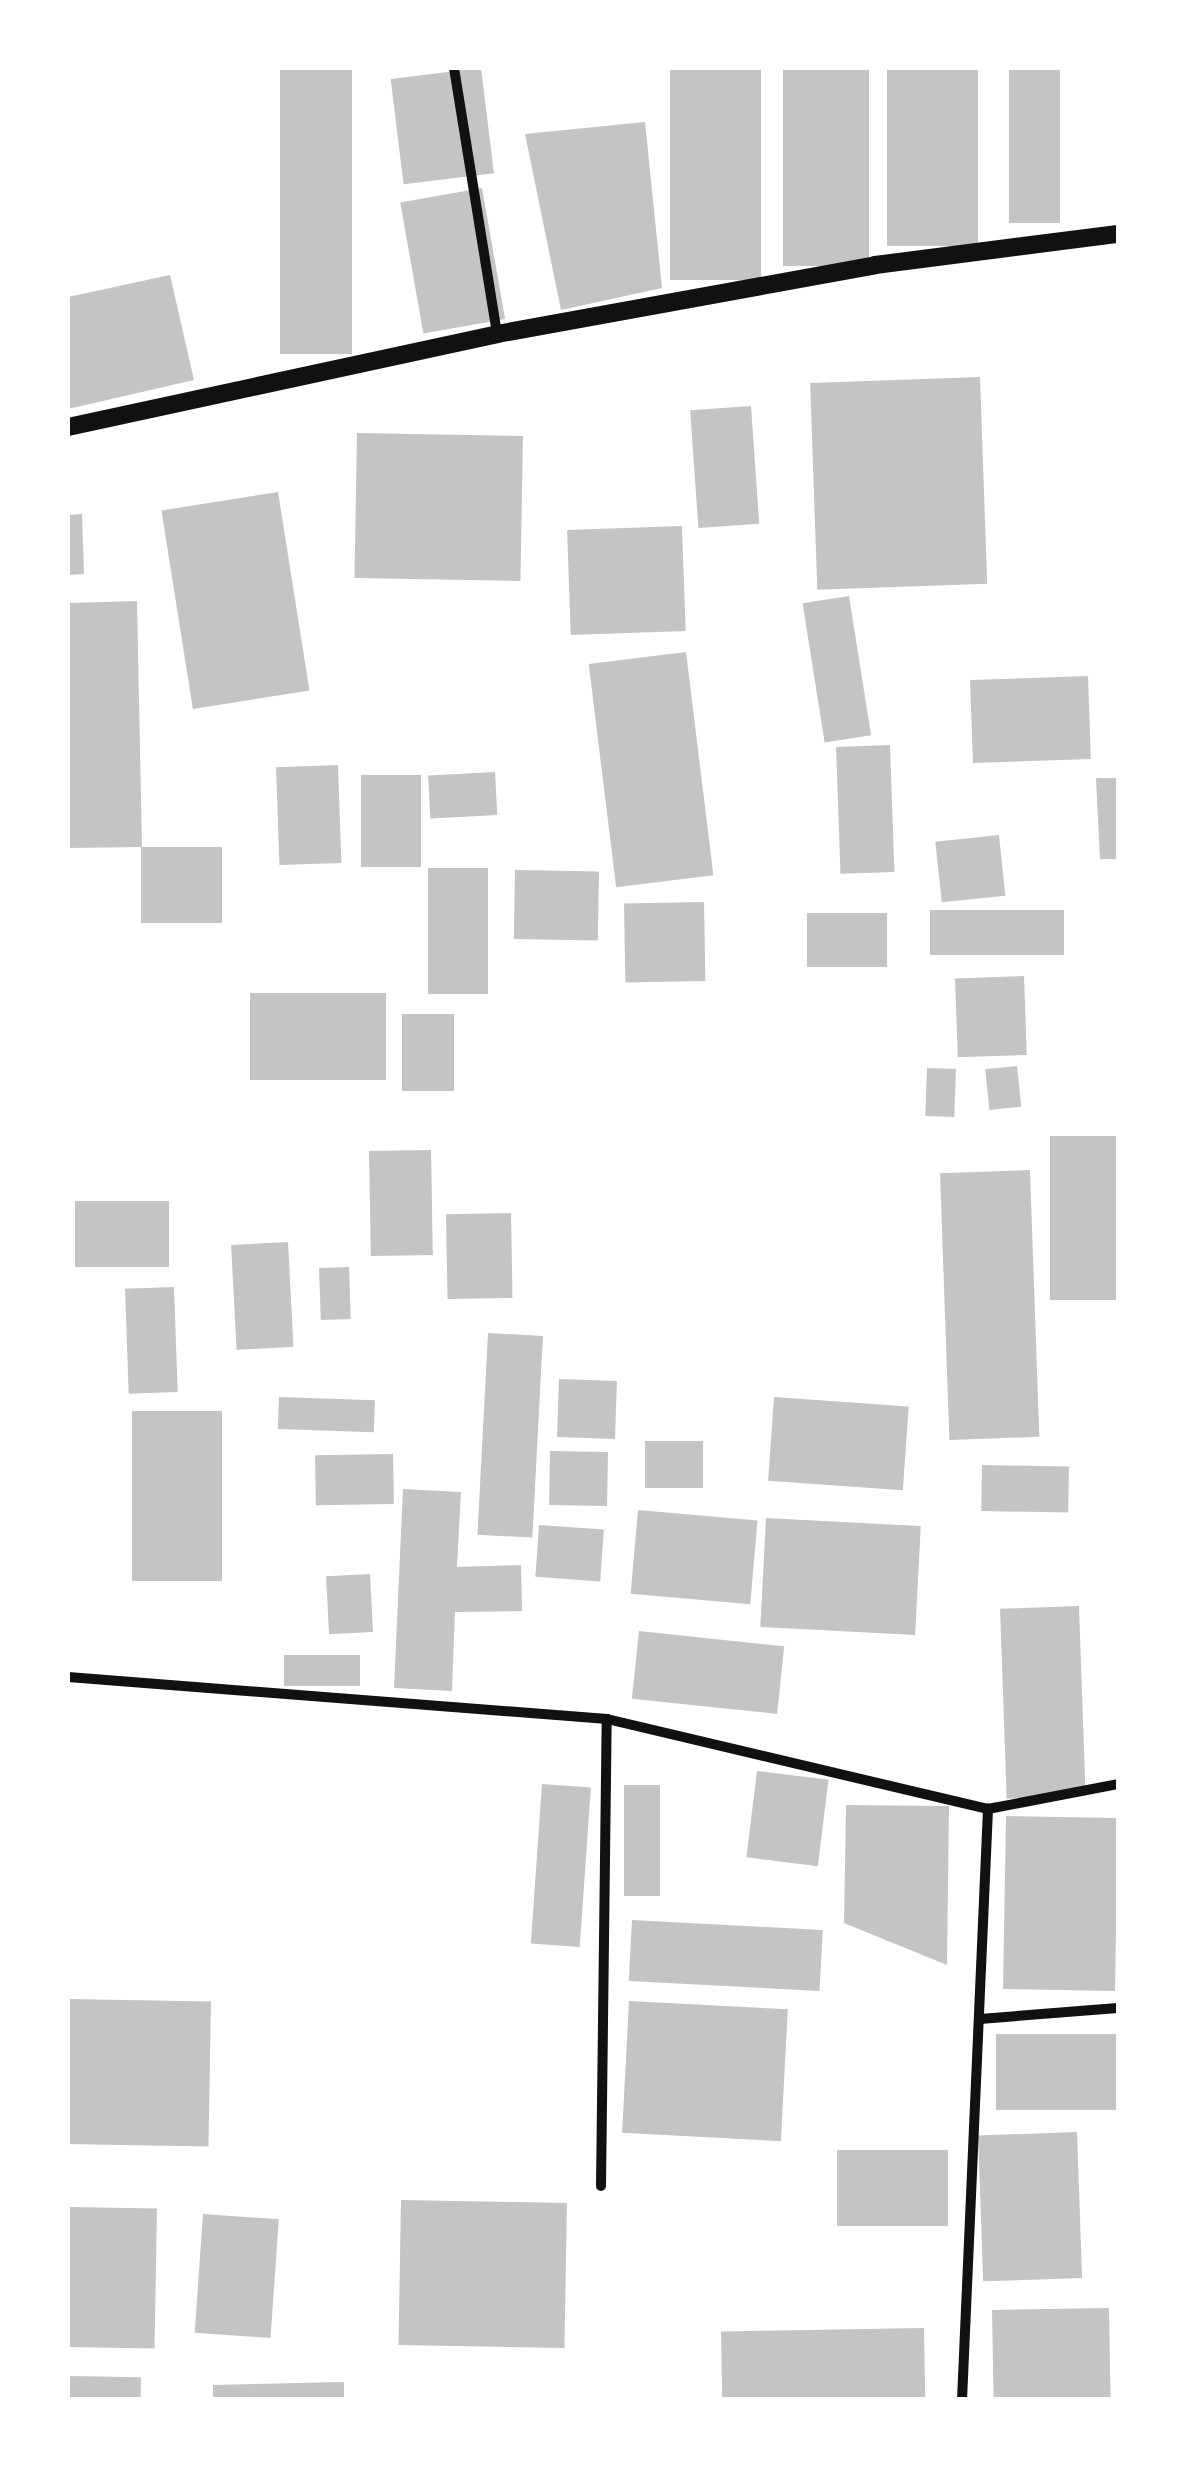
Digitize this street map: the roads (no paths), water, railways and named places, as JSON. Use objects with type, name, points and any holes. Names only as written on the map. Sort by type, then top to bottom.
[{"type":"street","points":[[454,68],[497,334]]},
{"type":"street","points":[[68,427],[497,334],[875,265],[1118,234]]},
{"type":"street","points":[[68,1677],[607,1719],[988,1808],[1118,1784]]},
{"type":"street","points":[[601,2186],[607,1719]]},
{"type":"street","points":[[962,2400],[988,1808]]},
{"type":"street","points":[[980,2019],[1118,2008]]}]
